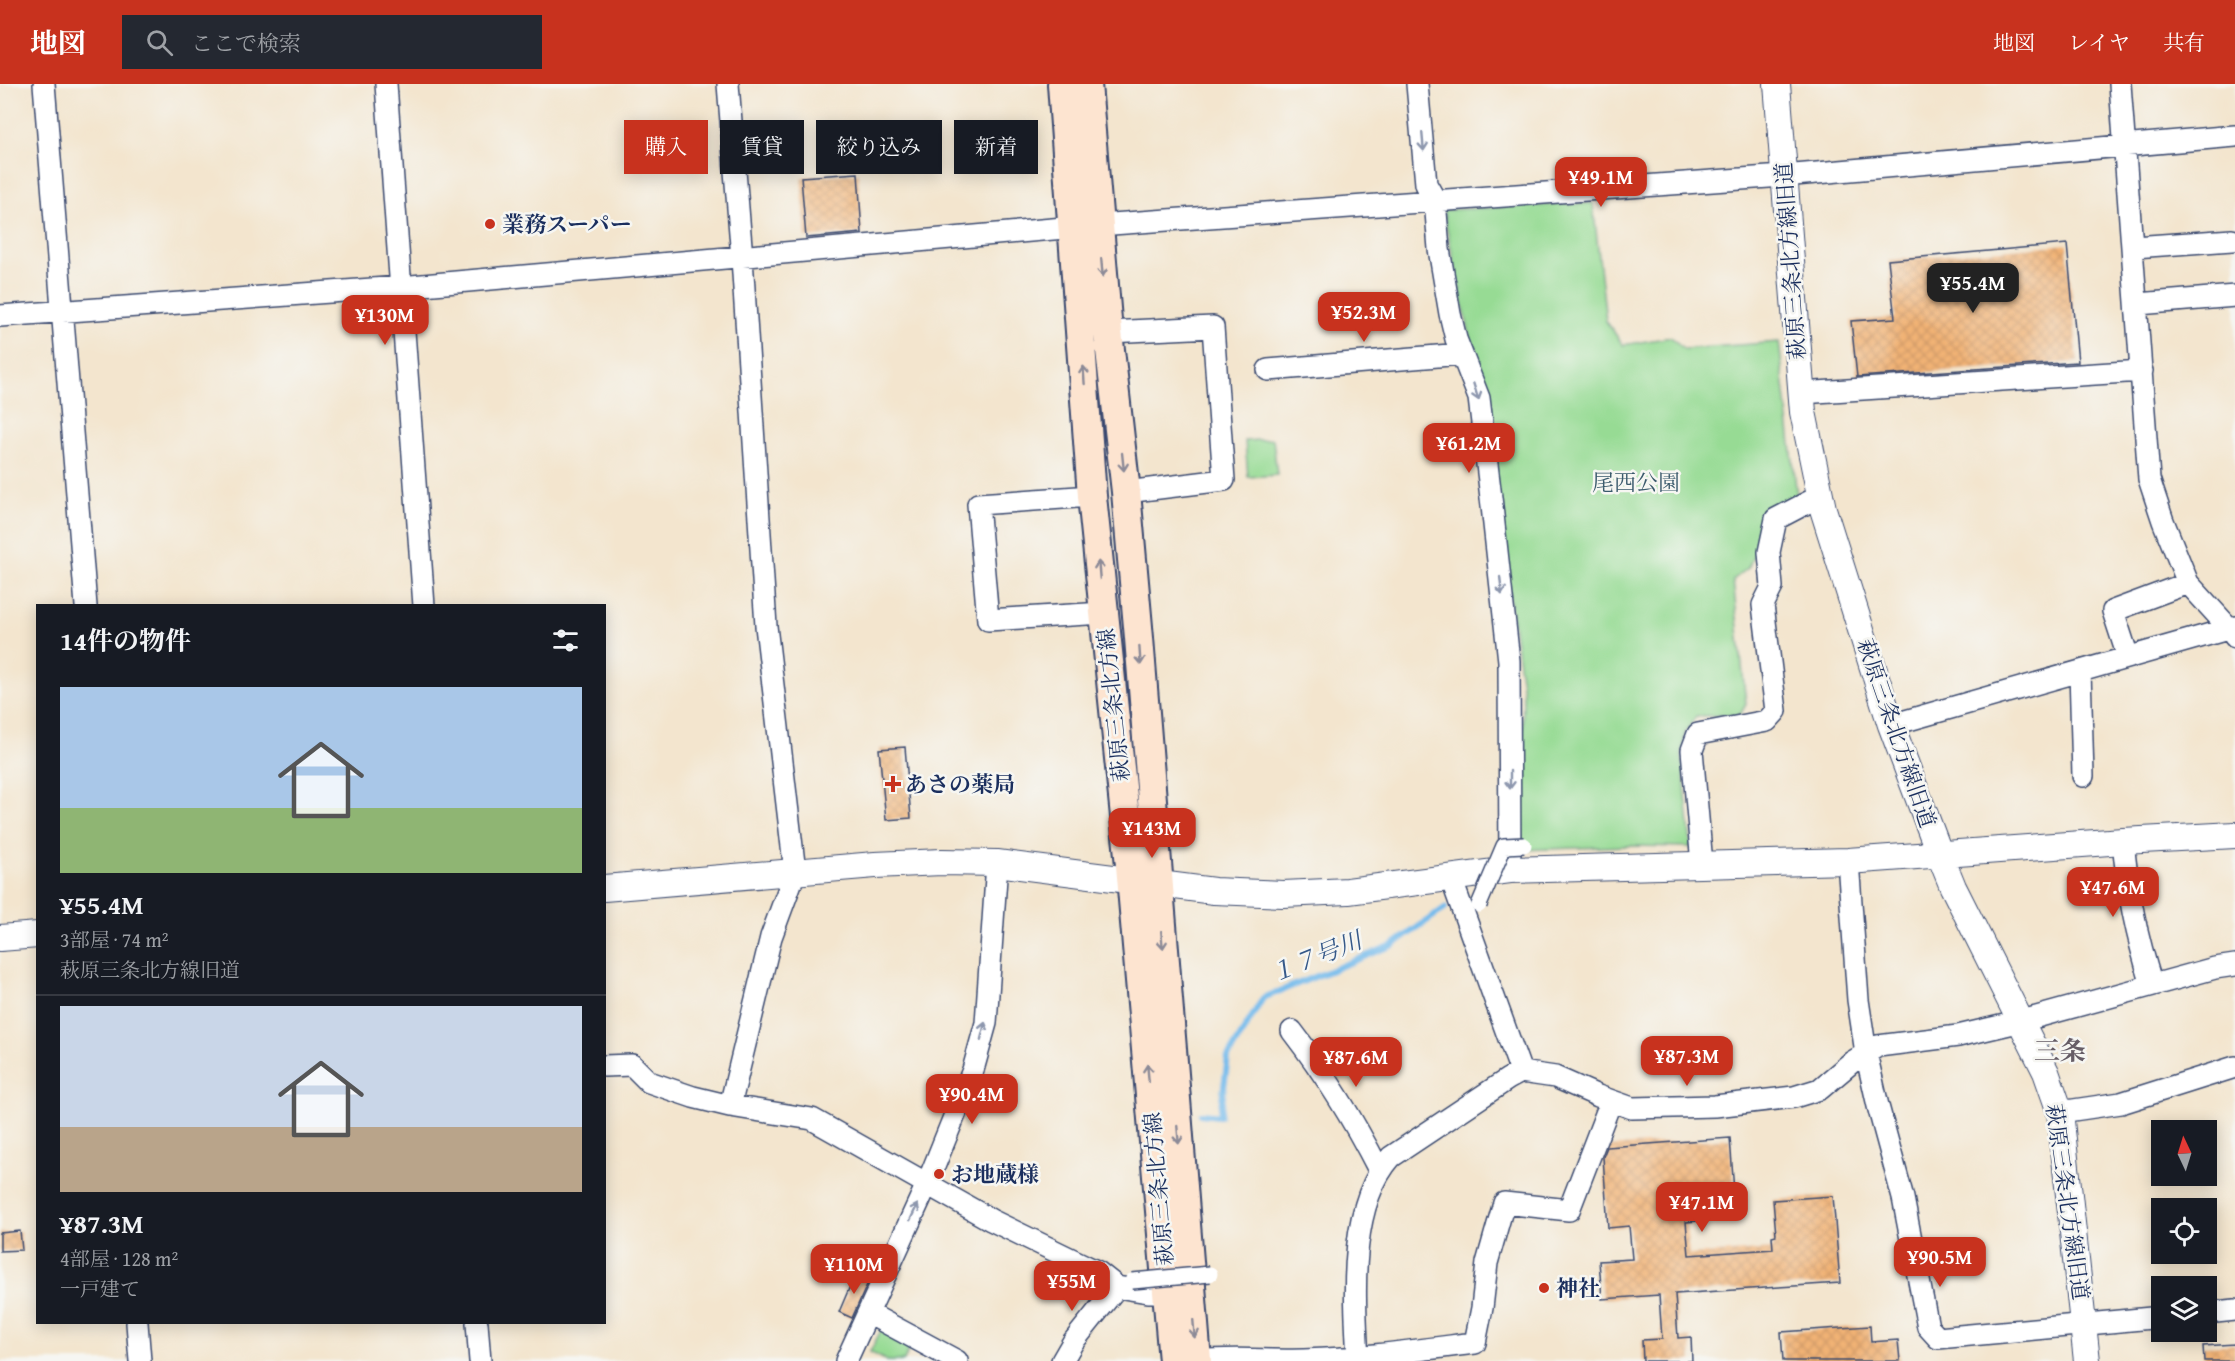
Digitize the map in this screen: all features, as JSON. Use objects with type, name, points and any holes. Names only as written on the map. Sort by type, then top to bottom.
[{"type":"main road","name":"萩原三条北方線","points":[[1062,84],[1086,226],[1108,332],[1126,492],[1144,880],[1167,1292],[1173,1361]]},
{"type":"main road","name":"萩原三条北方線","points":[[1087,84],[1086,226],[1092,496],[1104,613],[1144,880],[1197,1361]]},
{"type":"street","points":[[44,84],[86,604]]},
{"type":"street","points":[[386,84],[424,604]]},
{"type":"street","points":[[728,84],[766,626],[795,872],[771,937],[730,1106]]},
{"type":"street","points":[[1417,84],[1426,184],[1435,200],[1439,249],[1450,314],[1479,398],[1509,661],[1510,870]]},
{"type":"street","name":"萩原三条北方線旧道","points":[[1777,84],[1801,393],[1820,496],[1891,725],[1940,855],[1953,887],[2046,1072],[2060,1112],[2087,1361]]},
{"type":"street","points":[[1891,725],[2128,657],[2233,631],[2188,583],[2149,479],[2138,304],[2120,84]]},
{"type":"street","points":[[0,316],[400,287],[1086,226],[1783,176],[2235,135]]},
{"type":"street","points":[[2133,247],[2232,240]]},
{"type":"street","points":[[2138,304],[2235,296]]},
{"type":"street","points":[[1108,332],[1214,327],[1224,480],[1126,492]]},
{"type":"street","points":[[1268,370],[1462,354]]},
{"type":"street","points":[[1801,393],[2142,370]]},
{"type":"street","points":[[1092,496],[978,504],[988,620],[1104,613]]},
{"type":"street","points":[[1701,864],[1692,750],[1698,735],[1767,721],[1776,711],[1762,605],[1772,588],[1769,552],[1776,519],[1820,496]]},
{"type":"street","points":[[2128,657],[2113,610],[2188,583]]},
{"type":"street","points":[[2080,671],[2083,776]]},
{"type":"street","points":[[606,888],[942,862],[997,863],[1144,880],[1214,891],[1283,894],[1348,891],[1510,870],[1848,861],[2235,835]]},
{"type":"street","points":[[2123,841],[2128,896],[2138,942],[2152,985]]},
{"type":"street","points":[[1479,905],[1504,846],[1524,845]]},
{"type":"street","points":[[1848,861],[1858,1000],[1866,1053],[1902,1198],[1928,1328],[1938,1338],[2151,1318]]},
{"type":"street","points":[[846,1361],[927,1184],[973,1070],[986,1023],[997,863]]},
{"type":"street","points":[[1451,878],[1521,1072]]},
{"type":"street","points":[[0,938],[36,935]]},
{"type":"street","points":[[1357,1359],[1354,1305],[1357,1246],[1367,1202],[1379,1170],[1391,1157],[1521,1072],[1555,1077],[1632,1108],[1715,1106],[1794,1097],[1820,1089],[1852,1062],[1878,1046],[1958,1036],[2022,1021],[2215,968],[2235,965]]},
{"type":"street","points":[[1292,1031],[1319,1067],[1354,1121],[1379,1170]]},
{"type":"street","points":[[606,1066],[632,1065],[649,1082],[693,1097],[730,1106],[812,1119],[991,1220],[1125,1284],[1148,1293],[1167,1292]]},
{"type":"street","points":[[2060,1112],[2121,1103],[2235,1067]]},
{"type":"street","points":[[1197,1361],[1357,1359],[1474,1343],[1482,1308],[1487,1263],[1504,1203],[1569,1210],[1611,1101]]},
{"type":"street","points":[[1062,1361],[1073,1342],[1125,1284],[1210,1274]]},
{"type":"street","points":[[2217,1312],[2235,1310]]},
{"type":"street","points":[[868,1313],[957,1361]]},
{"type":"street","points":[[137,1324],[140,1361]]},
{"type":"street","points":[[477,1324],[480,1361]]},
{"type":"green space","name":"尾西公園","points":[[1593,203],[1606,321],[1623,345],[1671,337],[1684,349],[1779,342],[1797,496],[1774,510],[1748,568],[1733,580],[1746,704],[1740,715],[1696,716],[1685,733],[1682,754],[1691,847],[1629,846],[1521,850],[1523,692],[1477,370],[1443,210]]},
{"type":"green space","points":[[1273,439],[1277,475],[1248,477],[1245,441]]},
{"type":"green space","points":[[882,1328],[911,1345],[904,1361],[887,1361],[870,1352]]},
{"type":"building","points":[[858,174],[862,233],[806,238],[801,177]]},
{"type":"building","points":[[2067,244],[2078,362],[1857,377],[1851,321],[1895,318],[1888,260]]},
{"type":"building","points":[[905,747],[911,818],[886,820],[879,749]]},
{"type":"building","points":[[1730,1138],[1736,1218],[1686,1222],[1689,1255],[1773,1249],[1772,1236],[1776,1235],[1773,1200],[1833,1196],[1840,1283],[1675,1294],[1678,1338],[1691,1337],[1692,1361],[1643,1361],[1642,1340],[1662,1339],[1659,1295],[1602,1299],[1599,1261],[1632,1259],[1629,1226],[1608,1228],[1603,1157],[1607,1147]]},
{"type":"building","points":[[20,1231],[22,1250],[0,1251],[0,1233]]},
{"type":"building","points":[[856,1272],[870,1278],[852,1318],[839,1312]]},
{"type":"building","points":[[1870,1326],[1871,1342],[1898,1340],[1900,1361],[1783,1361],[1781,1332]]},
{"type":"building","points":[[2235,1344],[2235,1361],[2204,1361],[2203,1346]]},
{"type":"waterway","name":"１７号川","points":[[1201,1114],[1220,1116],[1228,1057],[1263,998],[1393,945],[1445,908]]},
{"type":"place","name":"業務スーパー","points":[[490,224]]},
{"type":"place","name":"あさの薬局","points":[[893,784]]},
{"type":"place","name":"お地蔵様","points":[[939,1174]]},
{"type":"place","name":"神社","points":[[1544,1288]]},
{"type":"district","name":"三条","points":[[2060,1051]]}]
